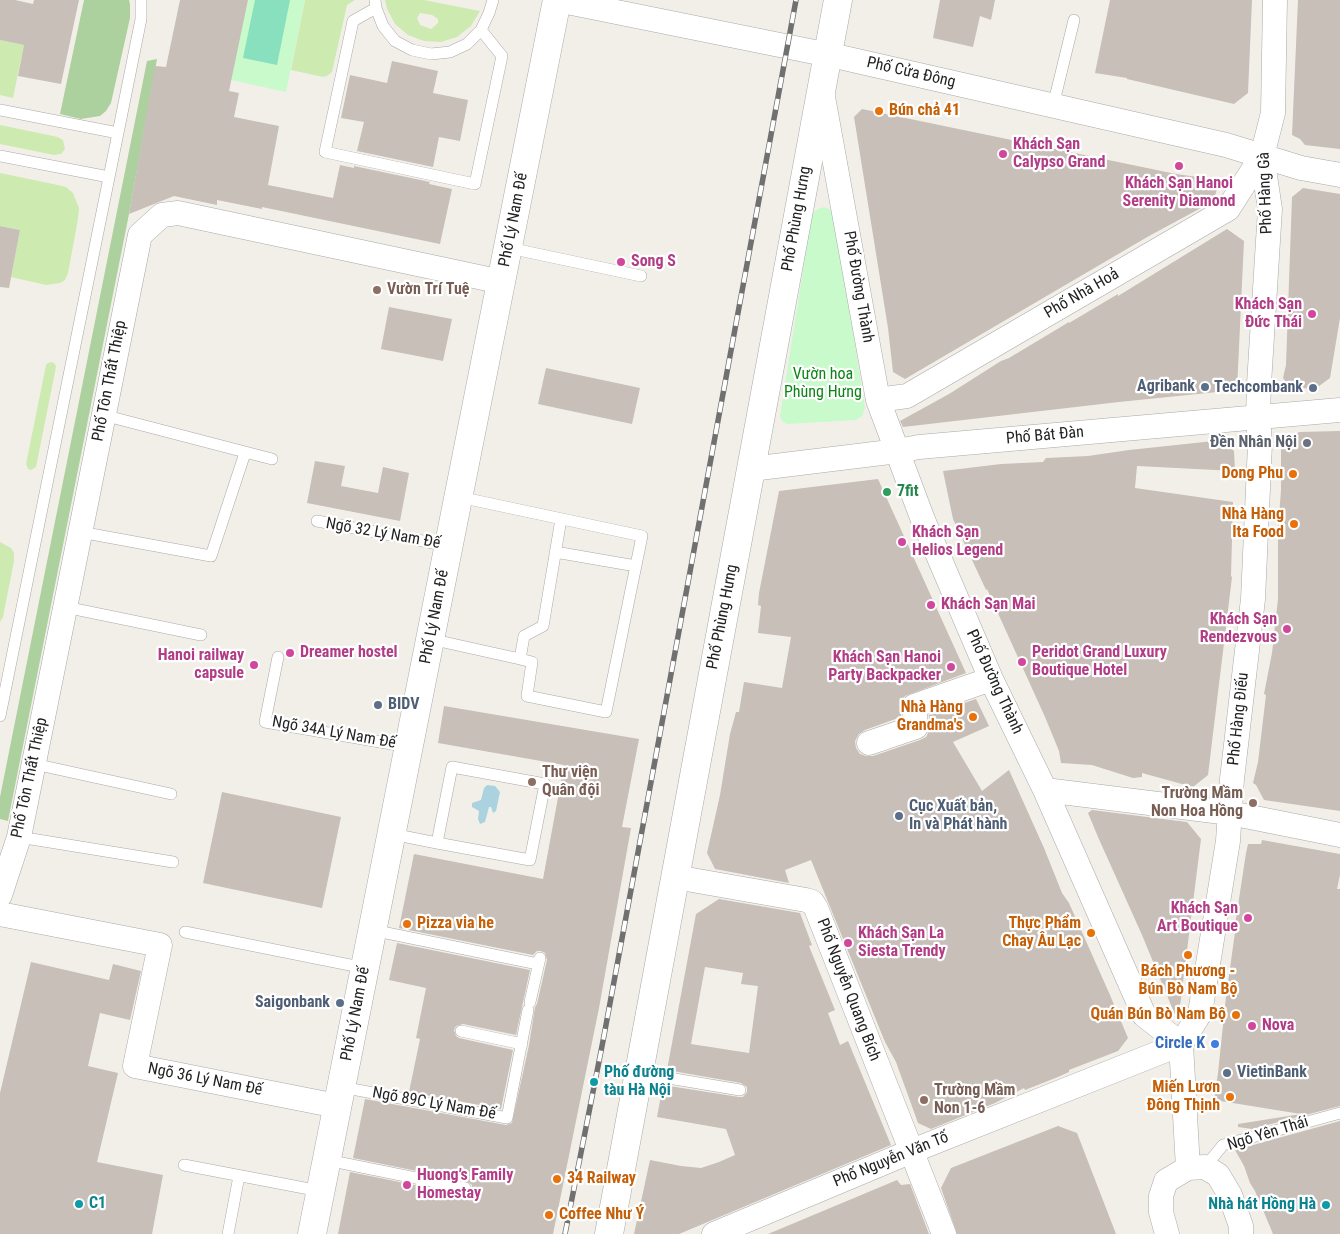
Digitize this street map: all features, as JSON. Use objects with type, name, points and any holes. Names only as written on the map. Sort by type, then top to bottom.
[{"type":"street","name":"Phố Cửa Đông","points":[[557,0],[827,54],[1226,145],[1301,168],[1340,174]]},
{"type":"street","name":"Phố Lý Nam Đế","points":[[312,1234],[557,0]]},
{"type":"street","name":"Phố Phùng Hưng","points":[[609,1234],[838,0]]},
{"type":"street","name":"Phố Hàng Gà","points":[[1258,418],[1270,210],[1262,156],[1273,112],[1275,0]]},
{"type":"street","name":"Phố Đường Thành","points":[[821,88],[878,400],[923,520],[991,679],[1045,790],[1144,1015],[1180,1044]]},
{"type":"street","name":"Phố Nhà Hoả","points":[[878,400],[907,396],[1228,209],[1262,156]]},
{"type":"street","name":"Phố Tôn Thất Thiệp","points":[[0,894],[19,837],[140,235],[162,215],[178,214],[502,282]]},
{"type":"street","name":"Phố Bát Đàn","points":[[750,468],[919,447],[1340,410]]},
{"type":"street","name":"Phố Hàng Điếu","points":[[1180,1044],[1200,1012],[1228,840],[1232,779],[1253,599],[1260,444],[1258,418]]},
{"type":"street","points":[[869,743],[916,727],[914,706],[991,679]]},
{"type":"street","points":[[1045,790],[1230,813],[1340,835]]},
{"type":"street","name":"Phố Nguyễn Quang Bích","points":[[675,877],[812,902],[912,1151]]},
{"type":"street","name":"Ngõ 36 Lý Nam Đế","points":[[0,914],[160,946],[135,1066],[339,1097]]},
{"type":"street","points":[[1180,1044],[1196,1167]]},
{"type":"street","name":"Phố Nguyễn Văn Tố","points":[[714,1234],[912,1151],[1180,1044]]},
{"type":"street","points":[[912,1151],[944,1234]]},
{"type":"street","points":[[1167,1234],[1161,1212],[1161,1196],[1166,1181],[1196,1167],[1218,1175],[1230,1195],[1242,1231]]},
{"type":"lane","points":[[1,708],[141,18],[141,0]]},
{"type":"lane","points":[[481,30],[502,56],[476,184],[325,152],[353,21],[375,4],[383,26],[395,41],[412,50],[431,54],[450,52],[467,44],[481,30],[490,13],[493,0]]},
{"type":"lane","points":[[1053,106],[1074,20]]},
{"type":"lane","points":[[0,110],[118,133]]},
{"type":"lane","points":[[0,156],[109,177]]},
{"type":"lane","points":[[509,248],[641,276]]},
{"type":"lane","points":[[103,415],[272,459]]},
{"type":"lane","points":[[80,532],[211,556],[245,453]]},
{"type":"lane","points":[[430,639],[532,662],[528,696],[606,712],[642,536],[459,497]]},
{"type":"lane","points":[[520,659],[524,636],[543,626],[561,519]]},
{"type":"lane","name":"Ngõ 32 Lý Nam Đế","points":[[317,521],[449,546]]},
{"type":"lane","points":[[555,552],[636,566]]},
{"type":"lane","points":[[65,607],[201,635]]},
{"type":"lane","points":[[0,654],[12,656]]},
{"type":"lane","name":"Ngõ 34A Lý Nam Đế","points":[[278,656],[265,722],[409,746]]},
{"type":"lane","points":[[34,764],[171,794]]},
{"type":"lane","points":[[392,834],[438,843],[530,860],[545,784],[452,766],[438,843]]},
{"type":"lane","points":[[19,837],[173,862]]},
{"type":"lane","name":"Ngõ 89C Lý Nam Đế","points":[[339,1097],[507,1118],[539,961],[372,930]]},
{"type":"lane","points":[[185,932],[365,968]]},
{"type":"lane","points":[[462,1032],[522,1044]]},
{"type":"lane","points":[[639,1073],[740,1090]]},
{"type":"lane","name":"Ngõ Yên Thái","points":[[1196,1167],[1223,1146],[1340,1113]]},
{"type":"lane","points":[[327,1160],[465,1188]]},
{"type":"lane","points":[[184,1165],[320,1191]]},
{"type":"lane","points":[[228,1234],[239,1176]]},
{"type":"green space","points":[[84,0],[129,0],[130,18],[111,103],[100,116],[81,119],[60,114]]},
{"type":"green space","points":[[248,0],[305,0],[286,92],[231,80]]},
{"type":"green space","points":[[255,0],[290,0],[277,65],[243,58]]},
{"type":"green space","points":[[305,0],[355,0],[347,5],[332,72],[327,76],[323,77],[291,70]]},
{"type":"green space","points":[[385,0],[424,0],[480,11],[471,26],[457,37],[441,42],[424,41],[408,35],[395,24],[387,9]],"holes":[[[420,13],[432,15],[438,19],[438,23],[431,29],[420,25],[417,18]]]},
{"type":"green space","points":[[0,40],[24,45],[13,98],[0,95]]},
{"type":"green space","points":[[157,59],[129,214],[8,821],[0,819],[0,797],[147,61]]},
{"type":"green space","points":[[0,125],[58,137],[63,140],[65,149],[61,154],[54,155],[0,144]]},
{"type":"green space","points":[[0,173],[66,187],[73,193],[79,208],[78,219],[68,273],[65,280],[60,283],[46,285],[11,277],[20,230],[0,226]]},
{"type":"green space","name":"Vườn hoa Phùng Hưng","points":[[824,207],[831,210],[835,216],[865,408],[862,416],[856,420],[787,424],[782,421],[780,416],[812,214]]},
{"type":"green space","points":[[52,362],[56,367],[36,467],[31,470],[28,469],[26,464],[46,365]]},
{"type":"green space","points":[[0,542],[11,548],[14,553],[14,561],[3,617],[0,622]]},
{"type":"water","points":[[487,785],[495,786],[500,792],[496,811],[493,813],[491,807],[489,807],[485,822],[480,824],[478,819],[479,811],[472,807],[472,803],[481,800],[484,788]]},
{"type":"building","points":[[0,0],[15,0],[33,4],[34,0],[79,0],[61,84],[18,76],[24,45],[0,40]]},
{"type":"building","points":[[180,0],[248,0],[229,91],[239,93],[234,117],[279,126],[268,185],[333,198],[340,165],[354,168],[354,166],[430,182],[429,184],[452,189],[440,244],[262,207],[262,209],[217,200],[217,205],[174,196],[129,214],[155,66],[166,67]]},
{"type":"building","points":[[940,0],[995,0],[991,20],[980,16],[973,47],[933,38]]},
{"type":"building","points":[[1110,0],[1252,0],[1248,93],[1234,104],[1127,78],[1095,73]]},
{"type":"building","points":[[1298,0],[1340,0],[1340,149],[1305,145],[1300,139],[1292,135]]},
{"type":"building","points":[[392,61],[438,71],[433,93],[468,100],[460,141],[439,137],[433,167],[357,151],[364,122],[341,118],[350,75],[387,83]]},
{"type":"building","points":[[862,109],[1176,174],[1219,180],[1214,201],[1149,236],[905,379],[893,372],[888,328],[854,117]]},
{"type":"building","points":[[1303,188],[1340,194],[1340,318],[1330,378],[1315,389],[1290,387],[1283,378],[1286,365],[1292,197]]},
{"type":"building","points":[[0,226],[20,230],[9,288],[0,287]]},
{"type":"building","points":[[1227,229],[1244,241],[1237,390],[903,427],[900,421],[1118,294],[1118,296]]},
{"type":"building","points":[[389,307],[452,319],[443,361],[381,349]]},
{"type":"building","points":[[546,368],[640,388],[632,424],[538,404]]},
{"type":"building","points":[[1340,431],[1340,811],[1264,800],[1253,783],[1258,762],[1266,695],[1264,694],[1272,653],[1278,599],[1281,447],[1299,432]]},
{"type":"building","points":[[1223,440],[1234,451],[1235,471],[1137,466],[1135,488],[1233,502],[1232,577],[1208,775],[1193,787],[1142,773],[1142,777],[1133,778],[1092,765],[1061,763],[1059,751],[1045,717],[953,519],[943,471],[1001,464],[1043,462],[1046,458],[1088,456]]},
{"type":"building","points":[[315,461],[345,466],[341,486],[378,493],[383,467],[409,473],[400,521],[307,503]]},
{"type":"building","points":[[878,479],[966,673],[905,696],[901,702],[901,717],[859,734],[855,741],[856,748],[860,754],[873,756],[920,740],[926,737],[929,731],[929,715],[976,699],[989,726],[953,742],[982,791],[1009,770],[1128,1038],[1118,1051],[1025,1090],[1024,1088],[995,1103],[931,1129],[918,1123],[896,1062],[885,1042],[811,860],[785,870],[789,883],[715,869],[707,853],[720,795],[730,734],[736,712],[739,712],[744,682],[782,688],[791,637],[758,633],[761,606],[758,605],[759,593],[779,491]]},
{"type":"building","points":[[444,706],[639,739],[622,827],[631,828],[599,1008],[553,1234],[338,1234],[350,1172],[464,1195],[471,1193],[472,1185],[466,1181],[353,1158],[365,1099],[506,1125],[512,1123],[529,1045],[535,1007],[547,960],[545,953],[541,951],[537,951],[533,955],[399,928],[414,854],[543,879],[564,765],[438,743]]},
{"type":"building","points":[[222,792],[341,817],[322,908],[203,883]]},
{"type":"building","points":[[1092,810],[1187,822],[1201,839],[1178,1022],[1088,813]]},
{"type":"building","points":[[1262,840],[1340,854],[1340,875],[1337,889],[1340,889],[1340,1106],[1252,1129],[1238,1127],[1238,1124],[1301,1114],[1214,1100],[1235,925],[1246,853],[1248,844],[1261,844]]},
{"type":"building","points":[[719,899],[800,913],[812,945],[809,946],[835,1010],[828,1013],[840,1045],[848,1041],[891,1145],[679,1234],[634,1234],[650,1160],[701,1168],[735,1155],[726,1129],[657,1117],[663,1085],[739,1097],[743,1097],[747,1092],[747,1087],[741,1083],[667,1070],[696,914]],"holes":[[[705,967],[743,973],[741,984],[758,986],[749,1053],[691,1044]]]},
{"type":"building","points":[[397,943],[530,970],[516,1035],[463,1024],[456,1026],[454,1030],[459,1038],[513,1050],[501,1109],[409,1092],[420,1039],[416,1038],[426,988],[389,980]]},
{"type":"building","points":[[31,962],[109,980],[113,964],[141,971],[130,1020],[100,1013],[88,1066],[118,1073],[97,1162],[163,1175],[152,1234],[0,1234],[0,1093]]},
{"type":"building","points":[[1340,1121],[1340,1234],[1273,1234],[1244,1166],[1235,1150]]},
{"type":"building","points":[[1058,1126],[1077,1133],[1116,1234],[957,1234],[941,1188],[951,1168]]},
{"type":"building","points":[[897,1180],[901,1185],[910,1184],[929,1234],[768,1234]]},
{"type":"railway","points":[[565,1234],[603,1041],[796,0]]},
{"type":"place","name":"Bún chả 41","points":[[879,111]]},
{"type":"place","name":"Khách Sạn Calypso Grand","points":[[1003,154]]},
{"type":"place","name":"Khách Sạn Hanoi Serenity Diamond","points":[[1179,166]]},
{"type":"place","name":"Song S","points":[[621,262]]},
{"type":"place","name":"Vườn Trí Tuệ","points":[[377,290]]},
{"type":"place","name":"Khách Sạn Đức Thái","points":[[1312,314]]},
{"type":"place","name":"Agribank","points":[[1205,387]]},
{"type":"place","name":"Techcombank","points":[[1313,388]]},
{"type":"place","name":"Đền Nhân Nội","points":[[1307,443]]},
{"type":"place","name":"Dong Phu","points":[[1293,474]]},
{"type":"place","name":"7fit","points":[[887,492]]},
{"type":"place","name":"Nhà Hàng Ita Food","points":[[1294,524]]},
{"type":"place","name":"Khách Sạn Helios Legend","points":[[902,542]]},
{"type":"place","name":"Khách Sạn Mai","points":[[931,605]]},
{"type":"place","name":"Khách Sạn Rendezvous","points":[[1287,629]]},
{"type":"place","name":"Dreamer hostel","points":[[290,653]]},
{"type":"place","name":"Peridot Grand Luxury Boutique Hotel","points":[[1022,662]]},
{"type":"place","name":"Hanoi railway capsule","points":[[254,665]]},
{"type":"place","name":"Khách Sạn Hanoi Party Backpacker","points":[[951,667]]},
{"type":"place","name":"BIDV","points":[[378,705]]},
{"type":"place","name":"Nhà Hàng Grandma's","points":[[973,717]]},
{"type":"place","name":"Thư viện Quân đội","points":[[532,782]]},
{"type":"place","name":"Trường Mầm Non Hoa Hồng","points":[[1253,803]]},
{"type":"place","name":"Cục Xuất bản, In và Phát hành","points":[[899,816]]},
{"type":"place","name":"Khách Sạn Art Boutique","points":[[1248,918]]},
{"type":"place","name":"Pizza via he","points":[[407,924]]},
{"type":"place","name":"Thực Phẩm Chay Âu Lạc","points":[[1091,933]]},
{"type":"place","name":"Khách Sạn La Siesta Trendy","points":[[848,943]]},
{"type":"place","name":"Bách Phương - Bún Bò Nam Bộ","points":[[1188,955]]},
{"type":"place","name":"Saigonbank","points":[[340,1003]]},
{"type":"place","name":"Quán Bún Bò Nam Bộ","points":[[1236,1015]]},
{"type":"place","name":"Nova","points":[[1252,1026]]},
{"type":"place","name":"Circle K","points":[[1215,1044]]},
{"type":"place","name":"VietinBank","points":[[1227,1073]]},
{"type":"place","name":"Phố đường tàu Hà Nội","points":[[594,1082]]},
{"type":"place","name":"Miến Lươn Đông Thịnh","points":[[1230,1097]]},
{"type":"place","name":"Trường Mầm Non 1-6","points":[[924,1100]]},
{"type":"place","name":"34 Railway","points":[[557,1179]]},
{"type":"place","name":"Huong’s Family Homestay","points":[[407,1185]]},
{"type":"place","name":"C1","points":[[79,1204]]},
{"type":"place","name":"Nhà hát Hồng Hà","points":[[1326,1205]]},
{"type":"place","name":"Coffee Như Ý","points":[[549,1215]]}]
